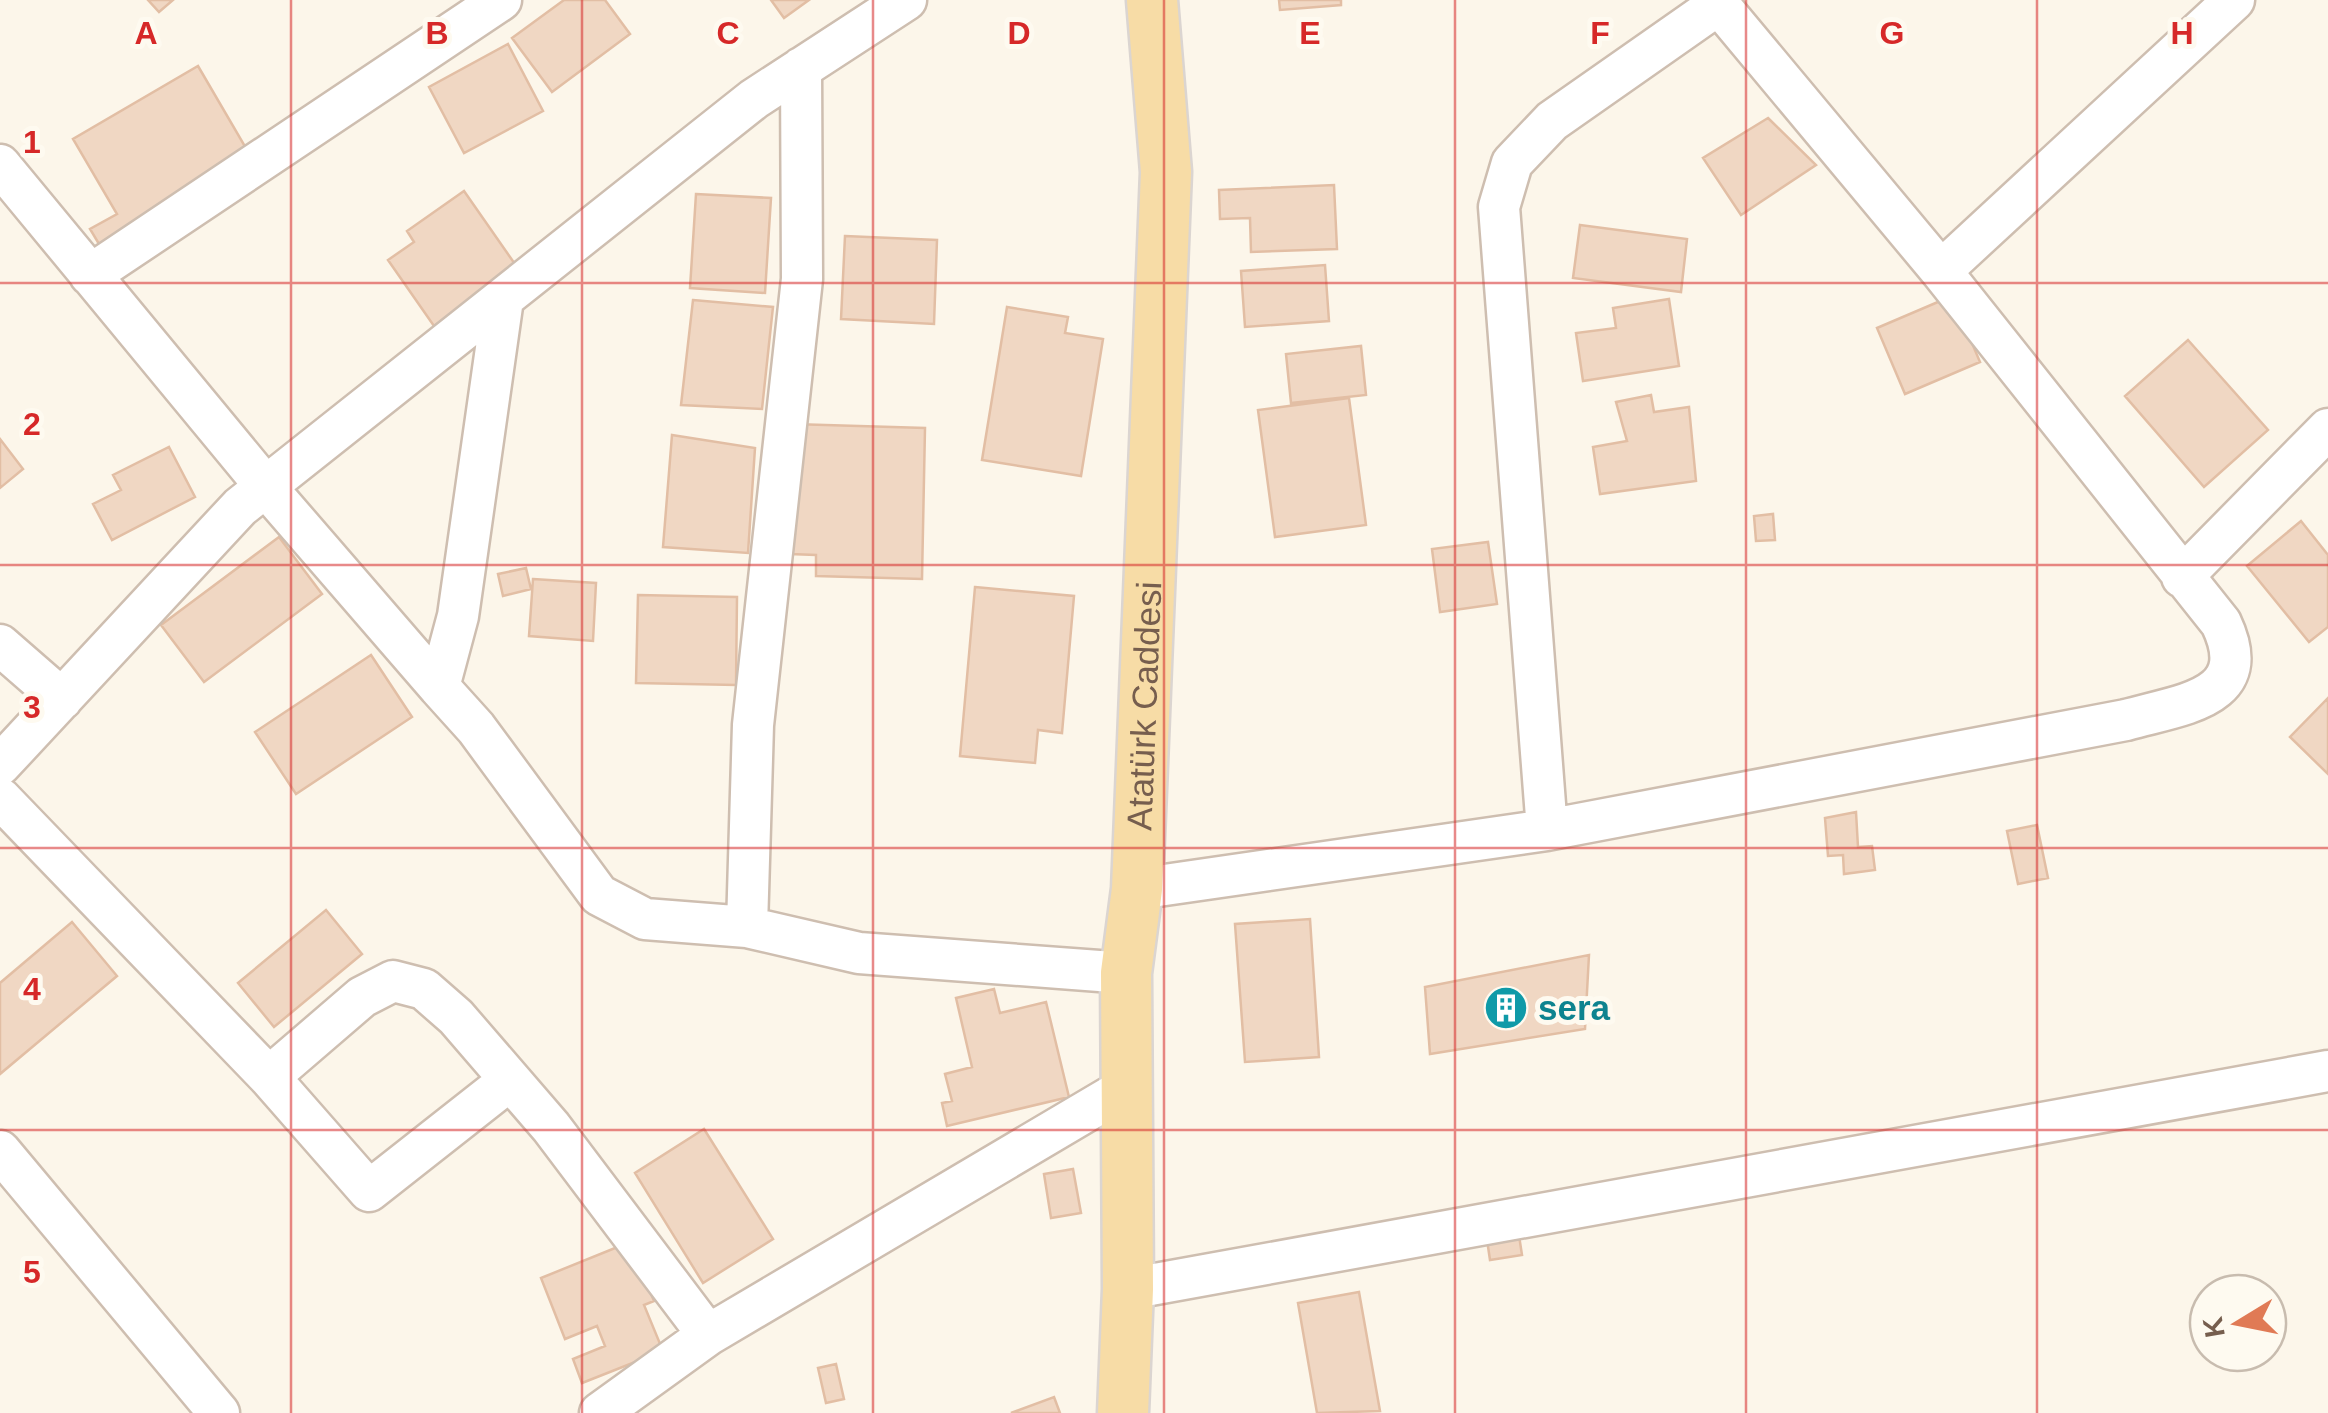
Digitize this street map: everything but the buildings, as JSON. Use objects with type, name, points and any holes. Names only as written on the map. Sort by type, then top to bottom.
[{"type":"main road","name":"Atatürk Caddesi","points":[[1124,1413],[1129,1086],[1126,973],[1138,889],[1166,172],[1152,0]]},
{"type":"street","points":[[90,275],[500,0]]},
{"type":"street","points":[[0,765],[240,508],[754,99],[906,0]]},
{"type":"street","points":[[1941,271],[2234,0]]},
{"type":"street","points":[[1138,889],[1547,830],[2126,720],[2196,700],[2221,686],[2232,669],[2232,646],[2221,622],[1941,271],[1717,2],[1552,121],[1512,163],[1498,207],[1547,830]]},
{"type":"street","points":[[747,927],[754,725],[802,280],[800,68]]},
{"type":"street","points":[[0,165],[266,487],[476,728],[599,895],[645,919],[747,927],[859,953],[1126,973]]},
{"type":"street","points":[[439,687],[458,616],[503,299]]},
{"type":"street","points":[[2182,577],[2328,429]]},
{"type":"street","points":[[0,645],[62,699]]},
{"type":"street","points":[[0,798],[269,1077],[369,1190],[510,1080]]},
{"type":"street","points":[[269,1077],[362,997],[393,982],[424,989],[456,1017],[552,1127],[708,1335]]},
{"type":"street","points":[[1128,1289],[2328,1071]]},
{"type":"street","points":[[600,1413],[708,1335],[1129,1086]]},
{"type":"street","points":[[0,1151],[220,1413]]},
{"type":"place","name":"sera","points":[[1506,1008]]}]
